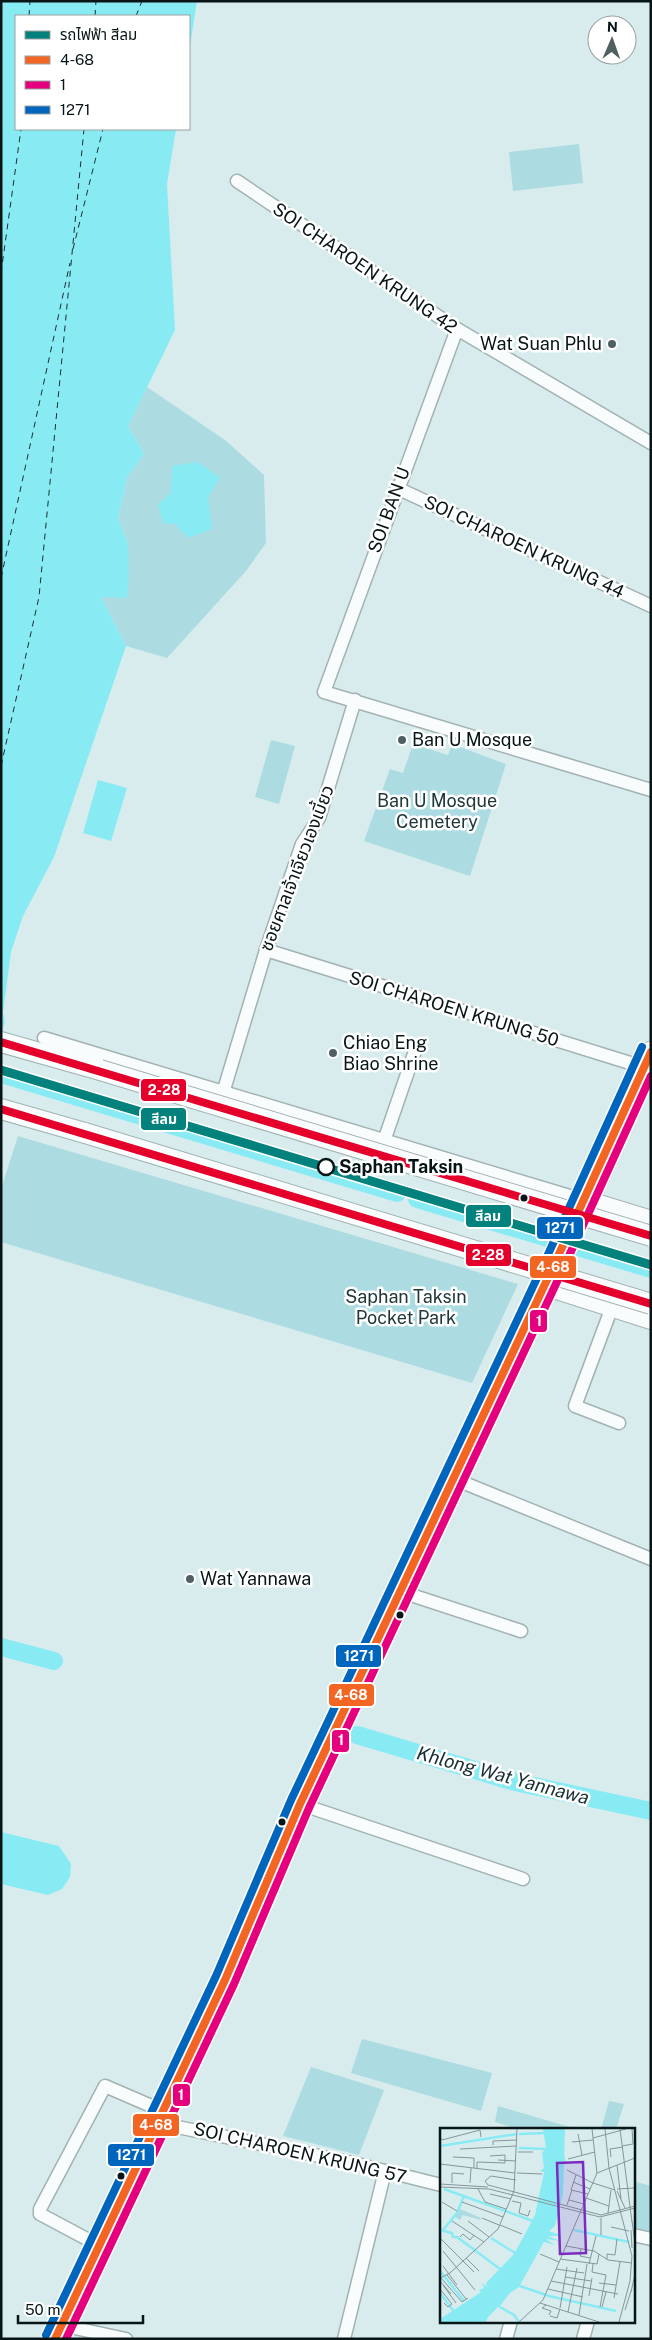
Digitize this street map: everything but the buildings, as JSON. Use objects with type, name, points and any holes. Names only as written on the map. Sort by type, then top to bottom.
[{"type":"main road","points":[[1,1042],[651,1236]]},
{"type":"main road","points":[[58,2332],[225,1980],[300,1804],[402,1592],[452,1478],[554,1265],[647,1059]]},
{"type":"main road","points":[[1,1109],[85,1132],[651,1304]]},
{"type":"main road","points":[[583,1200],[651,1221]]},
{"type":"main road","points":[[544,1285],[651,1319]]},
{"type":"street","name":"SOI CHAROEN KRUNG 42","points":[[236,181],[457,329],[651,443]]},
{"type":"street","name":"SOI BAN U","points":[[355,700],[324,692],[397,488],[457,329]]},
{"type":"street","name":"SOI CHAROEN KRUNG 44","points":[[397,488],[651,606]]},
{"type":"street","points":[[355,700],[651,790]]},
{"type":"street","name":"ซอยศาลเจ้าเจียวเองเบี้ยว","points":[[223,1093],[266,950],[302,844],[319,818],[355,700]]},
{"type":"street","name":"SOI CHAROEN KRUNG 50","points":[[266,950],[647,1059]]},
{"type":"street","points":[[44,1038],[583,1200]]},
{"type":"street","points":[[384,1141],[415,1051]]},
{"type":"street","points":[[612,1307],[575,1406],[619,1423]]},
{"type":"street","points":[[452,1478],[651,1559]]},
{"type":"street","points":[[402,1592],[521,1631]]},
{"type":"street","points":[[300,1804],[523,1879]]},
{"type":"street","name":"SOI CHAROEN KRUNG 57","points":[[100,2246],[40,2214],[40,2209],[105,2086],[161,2117],[440,2185]]},
{"type":"street","points":[[344,2339],[386,2171]]},
{"type":"street","points":[[634,2235],[651,2239]]},
{"type":"street","points":[[506,2339],[511,2322]]},
{"type":"street","points":[[583,2339],[588,2322]]},
{"type":"street","points":[[58,2332],[126,2339]]},
{"type":"green space","points":[[579,144],[583,183],[513,191],[509,152]]},
{"type":"green space","points":[[147,387],[225,440],[264,475],[266,543],[246,571],[167,658],[126,646],[101,597],[127,597],[128,543],[118,519],[127,478],[144,454],[128,426]]},
{"type":"green space","points":[[271,740],[295,746],[279,804],[255,797]]},
{"type":"green space","name":"Ban U Mosque Cemetery","points":[[413,744],[448,755],[452,744],[506,764],[470,876],[364,841],[390,769],[403,773]]},
{"type":"green space","name":"Saphan Taksin Pocket Park","points":[[18,1136],[518,1284],[472,1383],[1,1242],[1,1189]]},
{"type":"green space","points":[[362,2039],[492,2073],[481,2111],[351,2073]]},
{"type":"green space","points":[[311,2067],[384,2090],[359,2155],[283,2136]]},
{"type":"green space","points":[[609,2101],[624,2104],[616,2128],[601,2128]]},
{"type":"green space","points":[[498,2106],[574,2128],[514,2128],[495,2122]]},
{"type":"green space","points":[[634,2181],[651,2186],[651,2232],[634,2227]]},
{"type":"water","points":[[1,1],[197,1],[190,46],[190,15],[15,15],[15,130],[176,130],[167,184],[175,330],[128,426],[144,454],[127,478],[118,519],[128,543],[129,576],[127,598],[101,597],[126,646],[54,857],[23,916],[11,952],[3,1013],[5,1022],[1,1034]]},
{"type":"water","points":[[198,462],[220,478],[208,497],[212,529],[188,538],[175,524],[163,523],[158,504],[171,493],[172,466]]},
{"type":"water","points":[[98,780],[127,788],[111,841],[83,833]]},
{"type":"water","points":[[1,1832],[59,1846],[71,1864],[70,1877],[62,1889],[48,1895],[1,1884]]},
{"type":"waterway","points":[[1,1074],[397,1193]]},
{"type":"waterway","points":[[417,1199],[651,1269]]},
{"type":"waterway","name":"Khlong Wat Yannawa","points":[[1,1647],[54,1661]]},
{"type":"waterway","name":"Khlong Wat Yannawa","points":[[357,1735],[515,1782],[651,1811]]},
{"type":"ferry route","points":[[29,15],[30,1]]},
{"type":"ferry route","points":[[95,15],[96,1]]},
{"type":"ferry route","points":[[136,15],[142,1]]},
{"type":"ferry route","points":[[1,273],[21,130]]},
{"type":"ferry route","points":[[1,766],[39,597],[84,130]]},
{"type":"ferry route","points":[[73,249],[103,130]]},
{"type":"ferry route","points":[[1,578],[70,263]]},
{"type":"metro line","name":"สีลม","points":[[1,1070],[651,1265]]},
{"type":"transit line","name":"2-28","points":[[1,1042],[651,1236]]},
{"type":"transit line","name":"1271","points":[[46,2335],[216,1976],[291,1800],[545,1261],[642,1047]]},
{"type":"transit line","name":"4-68","points":[[55,2339],[225,1980],[300,1804],[554,1265],[651,1052]]},
{"type":"transit line","name":"1","points":[[66,2339],[234,1984],[309,1808],[563,1269],[651,1076]]},
{"type":"transit line","name":"2-28","points":[[1,1109],[651,1304]]},
{"type":"place","name":"Wat Suan Phlu","points":[[612,344]]},
{"type":"place","name":"Ban U Mosque","points":[[402,740]]},
{"type":"place","name":"Chiao Eng Biao Shrine","points":[[333,1053]]},
{"type":"place","name":"Saphan Taksin","points":[[326,1167]]},
{"type":"place","name":"Wat Yannawa","points":[[190,1579]]}]
